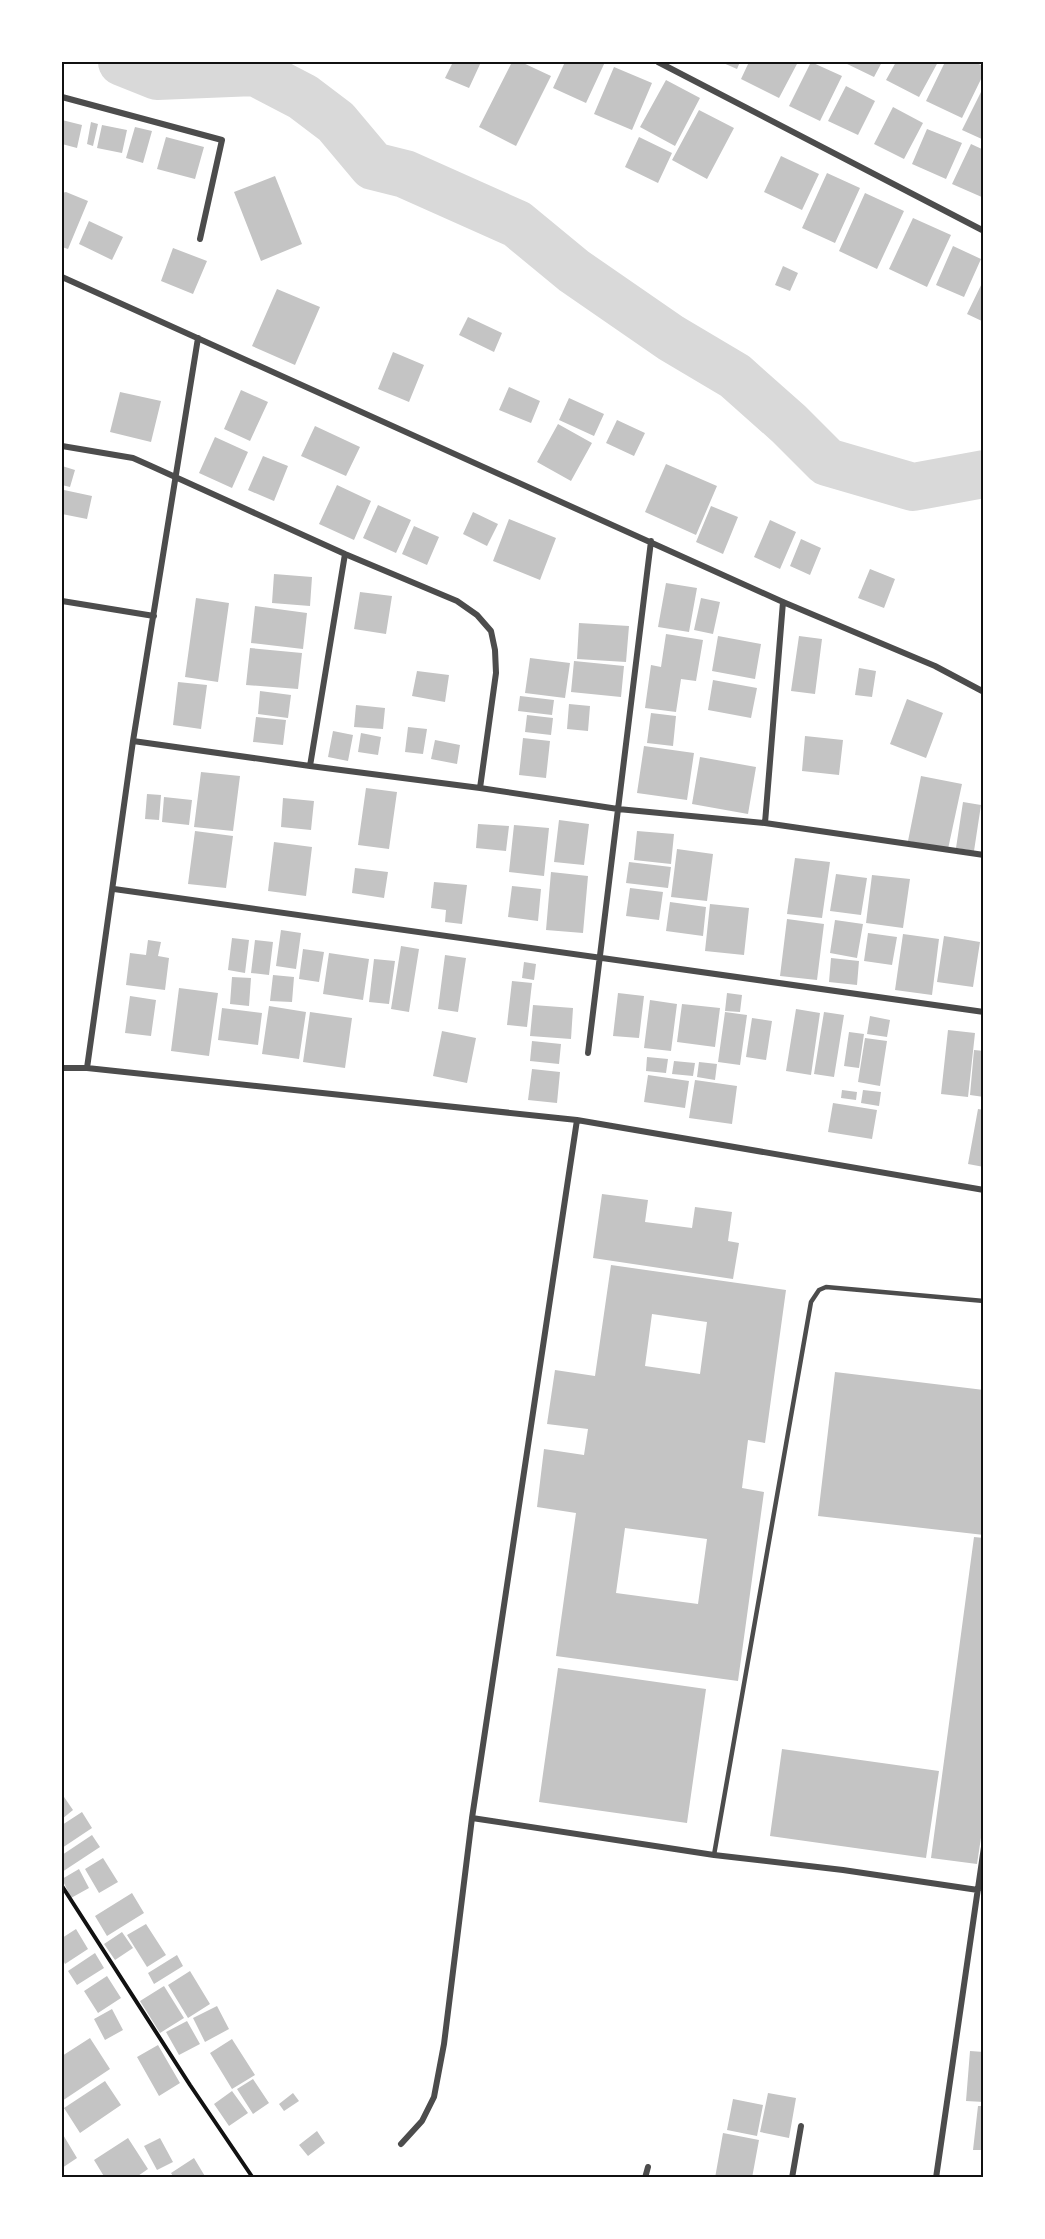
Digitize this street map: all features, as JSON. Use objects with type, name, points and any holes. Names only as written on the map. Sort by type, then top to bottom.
[{"type":"street","points":[[658,62],[984,231]]},
{"type":"street","points":[[62,97],[222,140],[200,239]]},
{"type":"street","points":[[62,276],[783,602],[935,666],[984,692]]},
{"type":"street","points":[[87,1068],[114,889],[133,741],[198,338]]},
{"type":"street","points":[[62,446],[133,458],[345,554],[457,601],[477,615],[490,631],[495,650],[496,673],[480,788]]},
{"type":"street","points":[[588,1053],[651,541]]},
{"type":"street","points":[[310,766],[345,554]]},
{"type":"street","points":[[62,601],[154,616]]},
{"type":"street","points":[[765,823],[783,602]]},
{"type":"street","points":[[133,741],[618,809],[765,823],[984,855]]},
{"type":"street","points":[[114,889],[984,1012]]},
{"type":"street","points":[[62,1068],[87,1068],[577,1120],[984,1190]]},
{"type":"street","points":[[401,2144],[422,2121],[434,2097],[444,2044],[472,1818],[577,1120]]},
{"type":"street","points":[[472,1818],[714,1855],[843,1870],[978,1890]]},
{"type":"street","points":[[936,2178],[984,1847]]},
{"type":"street","points":[[792,2178],[801,2126]]},
{"type":"street","points":[[645,2178],[648,2167]]},
{"type":"lane","points":[[714,1855],[811,1302],[819,1290],[826,1287],[984,1301]]},
{"type":"path","points":[[62,1886],[190,2085],[253,2178]]},
{"type":"building","points":[[453,62],[481,62],[469,88],[445,78]]},
{"type":"building","points":[[512,62],[521,62],[551,76],[516,146],[479,127]]},
{"type":"building","points":[[565,62],[605,62],[586,103],[553,88]]},
{"type":"building","points":[[721,62],[740,62],[737,69]]},
{"type":"building","points":[[749,62],[798,62],[779,98],[741,79]]},
{"type":"building","points":[[811,62],[842,76],[820,121],[789,106]]},
{"type":"building","points":[[843,62],[882,62],[874,77]]},
{"type":"building","points":[[896,62],[938,62],[919,97],[886,80]]},
{"type":"building","points":[[945,62],[973,62],[984,66],[984,73],[962,118],[926,101]]},
{"type":"building","points":[[614,67],[652,83],[632,130],[594,114]]},
{"type":"building","points":[[666,80],[700,98],[675,146],[640,127]]},
{"type":"building","points":[[846,86],[875,101],[858,135],[828,121]]},
{"type":"building","points":[[984,86],[984,140],[962,130]]},
{"type":"building","points":[[893,107],[923,123],[904,159],[874,144]]},
{"type":"building","points":[[699,110],[734,128],[707,179],[672,160]]},
{"type":"building","points":[[62,120],[82,125],[77,148],[62,144]]},
{"type":"building","points":[[91,122],[98,124],[93,146],[87,144]]},
{"type":"building","points":[[102,125],[127,130],[122,153],[97,148]]},
{"type":"building","points":[[135,127],[152,131],[143,163],[126,158]]},
{"type":"building","points":[[927,129],[962,143],[946,179],[912,164]]},
{"type":"building","points":[[166,137],[204,147],[195,179],[157,169]]},
{"type":"building","points":[[639,137],[672,153],[658,183],[625,167]]},
{"type":"building","points":[[971,144],[984,150],[984,198],[952,184]]},
{"type":"building","points":[[781,156],[819,174],[802,210],[764,192]]},
{"type":"building","points":[[827,173],[860,188],[835,243],[802,228]]},
{"type":"building","points":[[275,176],[302,244],[261,261],[234,192]]},
{"type":"building","points":[[66,192],[88,201],[68,249],[62,247],[62,193]]},
{"type":"building","points":[[865,193],[904,211],[877,269],[839,251]]},
{"type":"building","points":[[913,218],[951,235],[927,287],[889,269]]},
{"type":"building","points":[[89,221],[123,237],[112,260],[79,244]]},
{"type":"building","points":[[953,246],[981,259],[964,297],[936,285]]},
{"type":"building","points":[[173,248],[207,261],[193,294],[161,281]]},
{"type":"building","points":[[783,266],[798,273],[790,291],[775,285]]},
{"type":"building","points":[[984,279],[984,322],[967,314]]},
{"type":"building","points":[[277,289],[320,307],[295,365],[252,346]]},
{"type":"building","points":[[468,317],[502,333],[494,352],[459,335]]},
{"type":"building","points":[[393,352],[424,365],[409,402],[378,389]]},
{"type":"building","points":[[509,387],[540,401],[531,423],[499,410]]},
{"type":"building","points":[[241,390],[268,402],[250,441],[224,429]]},
{"type":"building","points":[[120,392],[161,401],[151,442],[110,432]]},
{"type":"building","points":[[569,398],[604,414],[594,436],[559,420]]},
{"type":"building","points":[[617,420],[645,433],[634,456],[606,443]]},
{"type":"building","points":[[558,424],[592,443],[571,481],[537,462]]},
{"type":"building","points":[[315,426],[360,447],[346,476],[301,456]]},
{"type":"building","points":[[215,437],[248,452],[232,488],[199,473]]},
{"type":"building","points":[[263,456],[288,466],[274,501],[248,490]]},
{"type":"building","points":[[666,464],[717,486],[696,535],[645,512]]},
{"type":"building","points":[[62,466],[75,470],[70,487],[62,485]]},
{"type":"building","points":[[337,485],[371,501],[354,540],[319,524]]},
{"type":"building","points":[[64,490],[92,496],[87,519],[62,514]]},
{"type":"building","points":[[378,505],[411,520],[396,553],[363,538]]},
{"type":"building","points":[[711,506],[738,517],[723,554],[696,542]]},
{"type":"building","points":[[473,512],[498,524],[487,546],[463,534]]},
{"type":"building","points":[[509,519],[556,538],[540,580],[493,561]]},
{"type":"building","points":[[770,520],[796,532],[780,569],[754,557]]},
{"type":"building","points":[[414,526],[439,537],[427,565],[402,554]]},
{"type":"building","points":[[801,539],[821,548],[810,575],[790,566]]},
{"type":"building","points":[[870,569],[895,579],[884,608],[858,598]]},
{"type":"building","points":[[274,574],[312,577],[310,606],[272,603]]},
{"type":"building","points":[[666,583],[697,588],[689,632],[658,627]]},
{"type":"building","points":[[360,592],[392,596],[386,634],[354,629]]},
{"type":"building","points":[[196,598],[229,603],[218,682],[185,677]]},
{"type":"building","points":[[701,598],[720,602],[713,634],[694,630]]},
{"type":"building","points":[[255,606],[307,613],[303,649],[251,643]]},
{"type":"building","points":[[579,623],[629,626],[626,662],[577,659]]},
{"type":"building","points":[[666,634],[703,640],[696,681],[681,679],[676,712],[645,708],[651,665],[661,667]]},
{"type":"building","points":[[718,636],[761,644],[755,679],[712,671]]},
{"type":"building","points":[[799,636],[822,639],[815,694],[791,691]]},
{"type":"building","points":[[250,648],[302,653],[298,689],[246,685]]},
{"type":"building","points":[[530,658],[570,663],[565,698],[525,693]]},
{"type":"building","points":[[574,661],[624,666],[621,697],[571,692]]},
{"type":"building","points":[[859,668],[876,671],[872,697],[855,695]]},
{"type":"building","points":[[417,671],[449,675],[445,702],[412,696]]},
{"type":"building","points":[[713,680],[757,688],[751,718],[708,710]]},
{"type":"building","points":[[178,682],[207,685],[201,729],[173,725]]},
{"type":"building","points":[[260,691],[291,695],[288,718],[258,714]]},
{"type":"building","points":[[520,696],[554,700],[552,715],[518,711]]},
{"type":"building","points":[[907,699],[943,713],[926,758],[890,744]]},
{"type":"building","points":[[569,704],[590,706],[588,731],[567,729]]},
{"type":"building","points":[[356,705],[385,708],[383,729],[354,727]]},
{"type":"building","points":[[651,713],[676,716],[673,746],[647,743]]},
{"type":"building","points":[[527,715],[553,718],[551,735],[525,732]]},
{"type":"building","points":[[256,717],[286,720],[283,745],[253,742]]},
{"type":"building","points":[[408,727],[427,729],[423,754],[405,752]]},
{"type":"building","points":[[333,731],[353,735],[348,761],[328,757]]},
{"type":"building","points":[[361,733],[381,737],[378,755],[358,752]]},
{"type":"building","points":[[805,736],[843,740],[839,775],[802,771]]},
{"type":"building","points":[[523,738],[550,741],[546,778],[519,775]]},
{"type":"building","points":[[435,740],[460,745],[457,764],[431,759]]},
{"type":"building","points":[[644,746],[694,753],[687,800],[637,793]]},
{"type":"building","points":[[700,757],[756,767],[748,814],[692,804]]},
{"type":"building","points":[[201,772],[240,776],[233,831],[194,827]]},
{"type":"building","points":[[921,776],[962,784],[948,849],[908,841]]},
{"type":"building","points":[[366,788],[397,792],[389,849],[358,845]]},
{"type":"building","points":[[147,794],[161,795],[159,820],[145,819]]},
{"type":"building","points":[[164,797],[192,800],[189,825],[162,822]]},
{"type":"building","points":[[283,798],[314,801],[311,830],[281,827]]},
{"type":"building","points":[[963,802],[981,805],[974,851],[956,848]]},
{"type":"building","points":[[559,820],[589,824],[584,865],[554,862]]},
{"type":"building","points":[[478,824],[509,826],[506,851],[476,848]]},
{"type":"building","points":[[514,825],[549,828],[544,876],[509,872]]},
{"type":"building","points":[[195,831],[233,836],[226,888],[188,884]]},
{"type":"building","points":[[637,831],[674,834],[671,864],[634,860]]},
{"type":"building","points":[[274,842],[312,847],[306,896],[268,891]]},
{"type":"building","points":[[677,849],[713,854],[707,901],[671,897]]},
{"type":"building","points":[[795,858],[830,862],[822,918],[787,914]]},
{"type":"building","points":[[629,862],[671,867],[668,888],[626,883]]},
{"type":"building","points":[[355,868],[388,872],[384,898],[352,893]]},
{"type":"building","points":[[551,872],[588,876],[583,933],[546,930]]},
{"type":"building","points":[[836,874],[867,878],[861,915],[830,911]]},
{"type":"building","points":[[872,875],[910,879],[903,928],[866,923]]},
{"type":"building","points":[[434,882],[467,885],[462,924],[445,922],[446,910],[431,908]]},
{"type":"building","points":[[512,886],[541,889],[538,921],[508,917]]},
{"type":"building","points":[[630,888],[663,892],[659,920],[626,916]]},
{"type":"building","points":[[670,902],[706,907],[703,936],[666,931]]},
{"type":"building","points":[[710,904],[749,908],[744,955],[705,951]]},
{"type":"building","points":[[787,919],[824,924],[817,980],[780,976]]},
{"type":"building","points":[[835,920],[863,924],[857,958],[830,953]]},
{"type":"building","points":[[281,930],[301,933],[296,969],[276,966]]},
{"type":"building","points":[[868,933],[897,937],[892,965],[864,961]]},
{"type":"building","points":[[903,934],[939,939],[932,995],[895,990]]},
{"type":"building","points":[[944,936],[980,942],[973,987],[937,982]]},
{"type":"building","points":[[232,938],[249,940],[245,973],[228,970]]},
{"type":"building","points":[[148,940],[161,942],[158,956],[169,958],[165,990],[126,985],[130,953],[146,955]]},
{"type":"building","points":[[255,940],[273,942],[269,975],[251,973]]},
{"type":"building","points":[[401,946],[419,949],[409,1012],[391,1009]]},
{"type":"building","points":[[303,949],[324,952],[319,982],[299,979]]},
{"type":"building","points":[[329,953],[369,959],[363,1000],[323,994]]},
{"type":"building","points":[[445,955],[466,958],[458,1012],[438,1009]]},
{"type":"building","points":[[831,958],[859,961],[857,985],[829,982]]},
{"type":"building","points":[[374,959],[395,961],[389,1004],[369,1002]]},
{"type":"building","points":[[524,962],[536,964],[534,980],[522,978]]},
{"type":"building","points":[[273,975],[294,977],[292,1002],[270,1001]]},
{"type":"building","points":[[232,977],[251,978],[249,1006],[230,1004]]},
{"type":"building","points":[[512,981],[532,983],[527,1027],[507,1025]]},
{"type":"building","points":[[179,988],[218,993],[209,1056],[171,1051]]},
{"type":"building","points":[[618,993],[644,996],[639,1038],[613,1036]]},
{"type":"building","points":[[727,993],[742,995],[740,1012],[725,1011]]},
{"type":"building","points":[[130,996],[156,1000],[151,1036],[125,1033]]},
{"type":"building","points":[[650,1000],[677,1004],[671,1051],[644,1048]]},
{"type":"building","points":[[682,1004],[720,1008],[715,1047],[677,1042]]},
{"type":"building","points":[[533,1005],[573,1008],[571,1039],[530,1036]]},
{"type":"building","points":[[269,1006],[306,1012],[299,1059],[262,1054]]},
{"type":"building","points":[[222,1008],[262,1013],[258,1045],[218,1040]]},
{"type":"building","points":[[796,1009],[820,1013],[811,1075],[786,1071]]},
{"type":"building","points":[[310,1012],[352,1018],[345,1068],[303,1062]]},
{"type":"building","points":[[725,1012],[747,1015],[740,1065],[718,1062]]},
{"type":"building","points":[[824,1012],[844,1015],[834,1077],[814,1074]]},
{"type":"building","points":[[870,1016],[890,1020],[887,1037],[867,1034]]},
{"type":"building","points":[[752,1018],[772,1021],[766,1060],[746,1057]]},
{"type":"building","points":[[948,1030],[975,1033],[968,1097],[941,1094]]},
{"type":"building","points":[[442,1031],[476,1038],[467,1083],[433,1076]]},
{"type":"building","points":[[849,1032],[864,1034],[859,1068],[844,1066]]},
{"type":"building","points":[[865,1038],[887,1041],[880,1086],[858,1082]]},
{"type":"building","points":[[532,1041],[561,1044],[559,1064],[530,1061]]},
{"type":"building","points":[[974,1050],[984,1051],[984,1097],[970,1095]]},
{"type":"building","points":[[647,1057],[668,1059],[666,1073],[646,1071]]},
{"type":"building","points":[[674,1061],[695,1063],[693,1076],[672,1074]]},
{"type":"building","points":[[699,1062],[717,1064],[715,1080],[697,1077]]},
{"type":"building","points":[[532,1069],[560,1072],[557,1103],[528,1100]]},
{"type":"building","points":[[648,1075],[689,1081],[685,1108],[644,1102]]},
{"type":"building","points":[[695,1080],[737,1086],[732,1124],[689,1118]]},
{"type":"building","points":[[842,1090],[857,1092],[856,1100],[841,1098]]},
{"type":"building","points":[[863,1090],[881,1092],[879,1106],[861,1103]]},
{"type":"building","points":[[833,1103],[877,1110],[872,1139],[828,1132]]},
{"type":"building","points":[[978,1109],[984,1110],[984,1167],[968,1164]]},
{"type":"building","points":[[602,1194],[648,1200],[645,1222],[692,1228],[695,1207],[732,1212],[728,1241],[739,1243],[733,1279],[593,1258]]},
{"type":"building","points":[[611,1265],[786,1290],[765,1443],[748,1440],[742,1488],[764,1492],[738,1681],[556,1656],[576,1513],[537,1507],[544,1449],[584,1455],[588,1429],[547,1424],[555,1370],[595,1376]],"holes":[[[652,1314],[707,1322],[700,1374],[645,1366]],[[625,1528],[707,1539],[698,1604],[616,1593]]]},
{"type":"building","points":[[835,1372],[984,1390],[984,1535],[818,1516]]},
{"type":"building","points":[[974,1537],[984,1538],[984,1818],[977,1864],[931,1858]]},
{"type":"building","points":[[558,1668],[706,1689],[687,1823],[539,1802]]},
{"type":"building","points":[[782,1749],[939,1771],[926,1858],[770,1836]]},
{"type":"building","points":[[62,1794],[73,1810],[62,1819]]},
{"type":"building","points":[[82,1812],[92,1828],[62,1848],[62,1825]]},
{"type":"building","points":[[92,1835],[100,1847],[62,1872],[62,1855]]},
{"type":"building","points":[[103,1858],[118,1882],[99,1893],[85,1869]]},
{"type":"building","points":[[79,1869],[89,1888],[71,1898],[62,1879]]},
{"type":"building","points":[[132,1893],[144,1913],[107,1936],[95,1916]]},
{"type":"building","points":[[146,1924],[166,1955],[147,1967],[127,1935]]},
{"type":"building","points":[[76,1929],[88,1949],[65,1964],[62,1958],[62,1938]]},
{"type":"building","points":[[122,1932],[133,1948],[115,1960],[104,1944]]},
{"type":"building","points":[[95,1953],[104,1968],[77,1985],[68,1971]]},
{"type":"building","points":[[177,1955],[183,1966],[154,1984],[148,1973]]},
{"type":"building","points":[[190,1971],[210,2004],[188,2018],[168,1985]]},
{"type":"building","points":[[107,1976],[121,1998],[98,2013],[84,1991]]},
{"type":"building","points":[[164,1986],[184,2018],[160,2033],[140,2001]]},
{"type":"building","points":[[217,2006],[229,2029],[205,2042],[193,2018]]},
{"type":"building","points":[[112,2009],[123,2030],[105,2040],[94,2019]]},
{"type":"building","points":[[187,2021],[200,2044],[179,2055],[166,2032]]},
{"type":"building","points":[[90,2038],[110,2069],[62,2101],[62,2056]]},
{"type":"building","points":[[232,2039],[255,2075],[232,2089],[210,2053]]},
{"type":"building","points":[[158,2045],[180,2083],[159,2096],[137,2057]]},
{"type":"building","points":[[970,2051],[984,2052],[984,2102],[966,2101]]},
{"type":"building","points":[[253,2079],[269,2103],[253,2114],[237,2089]]},
{"type":"building","points":[[105,2081],[121,2105],[80,2133],[64,2108]]},
{"type":"building","points":[[232,2091],[248,2113],[229,2126],[214,2104]]},
{"type":"building","points":[[293,2093],[299,2101],[284,2111],[279,2104]]},
{"type":"building","points":[[768,2093],[796,2098],[789,2138],[760,2132]]},
{"type":"building","points":[[733,2099],[763,2105],[757,2136],[727,2130]]},
{"type":"building","points":[[978,2106],[984,2106],[984,2150],[973,2150]]},
{"type":"building","points":[[317,2131],[325,2143],[308,2156],[299,2145]]},
{"type":"building","points":[[62,2133],[77,2158],[62,2168]]},
{"type":"building","points":[[723,2133],[759,2140],[752,2178],[715,2178]]},
{"type":"building","points":[[128,2138],[148,2169],[135,2178],[105,2178],[94,2160]]},
{"type":"building","points":[[160,2138],[173,2162],[157,2170],[144,2146]]},
{"type":"building","points":[[194,2158],[206,2178],[174,2178],[171,2173]]},
{"type":"waterway","points":[[122,62],[157,76],[255,72],[303,97],[336,122],[373,166],[405,174],[517,224],[574,271],[671,338],[735,376],[789,424],[827,462],[913,487],[984,474]]}]
